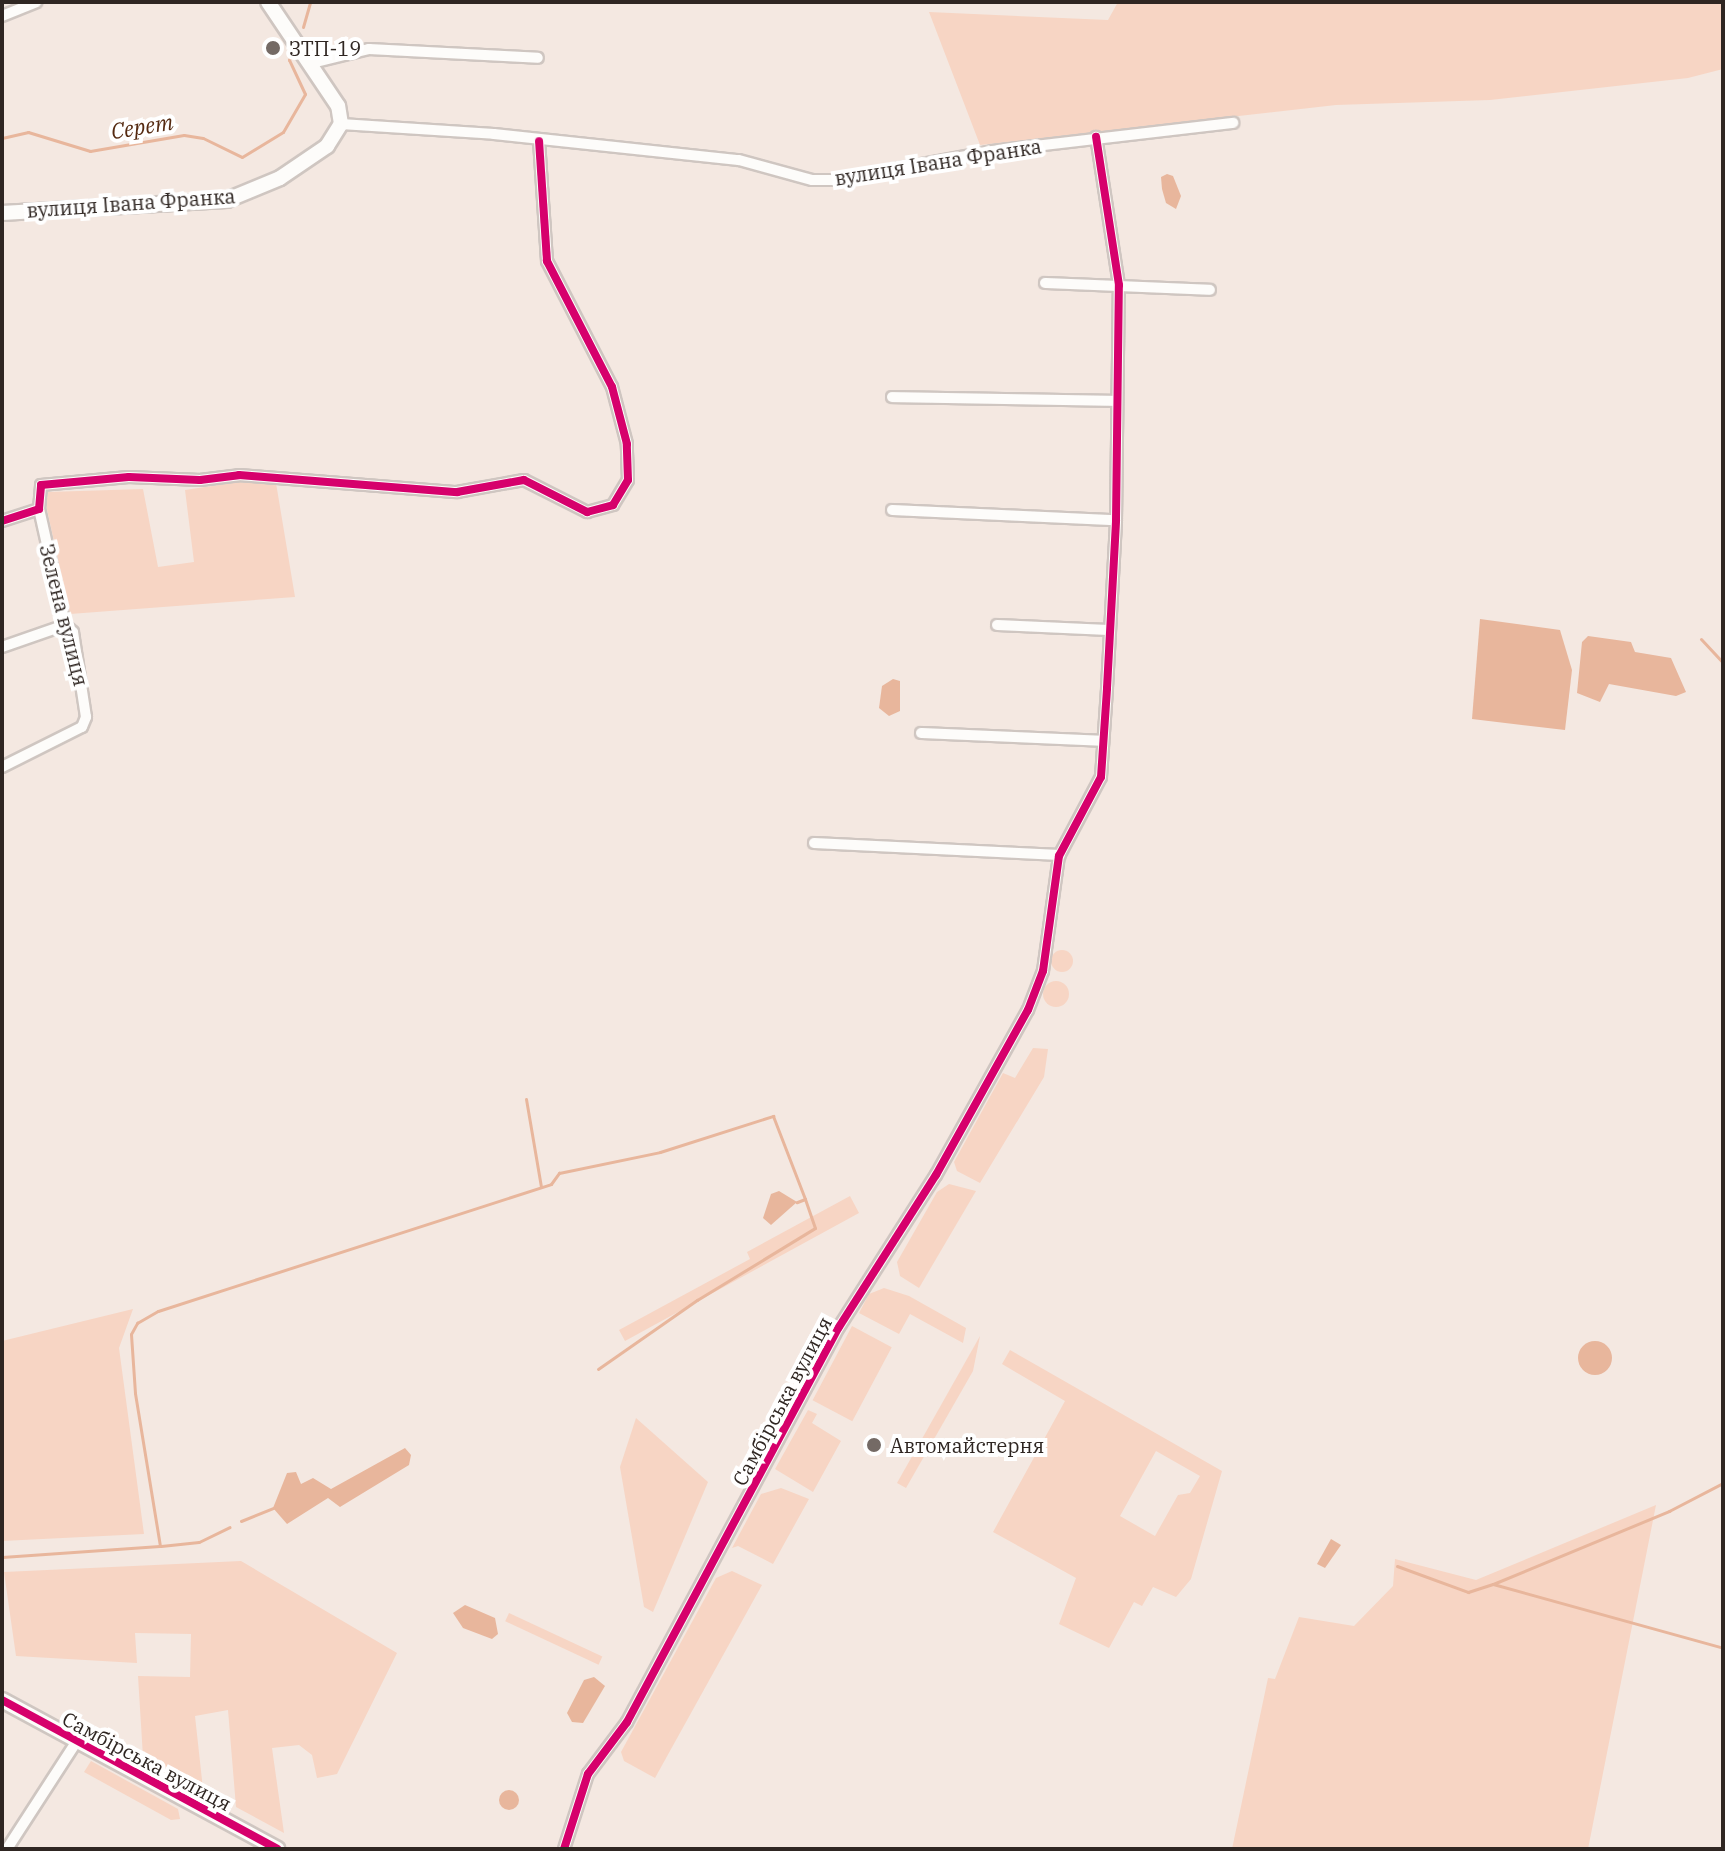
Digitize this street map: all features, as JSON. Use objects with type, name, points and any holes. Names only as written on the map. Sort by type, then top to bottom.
[{"type":"main road","points":[[268,2],[312,63],[338,106],[341,124]]},
{"type":"main road","name":"вулиця Івана Франка","points":[[2,213],[236,198],[280,178],[317,153],[334,139],[341,124]]},
{"type":"main road","name":"Самбірська вулиця","points":[[2,1700],[277,1849]]},
{"type":"street","points":[[2,16],[36,2]]},
{"type":"street","points":[[312,63],[369,49],[538,58]]},
{"type":"street","name":"вулиця Івана Франка","points":[[341,124],[739,160],[812,180],[835,180],[1096,137],[1233,123]]},
{"type":"street","name":"Самбірська вулиця","points":[[564,1849],[588,1774],[627,1722],[839,1327],[936,1175],[1028,1010],[1043,971],[1060,855],[1101,777],[1116,520],[1119,285],[1096,137]]},
{"type":"street","points":[[2,521],[39,509],[37,491],[51,483],[239,475],[457,492],[524,480],[587,512],[613,505],[628,480],[627,444],[612,387],[547,261],[539,141]]},
{"type":"street","points":[[1045,283],[1210,290]]},
{"type":"street","points":[[892,397],[1117,401]]},
{"type":"street","name":"Зелена вулиця","points":[[2,767],[82,727],[85,706],[73,632],[65,625],[39,509]]},
{"type":"street","points":[[892,510],[1116,520]]},
{"type":"street","points":[[2,647],[65,625]]},
{"type":"street","points":[[997,625],[1109,630]]},
{"type":"street","points":[[921,733],[1102,741]]},
{"type":"street","points":[[814,843],[1060,855]]},
{"type":"street","name":"Самбірська вулиця","points":[[7,1849],[77,1741]]},
{"type":"shaded area","points":[[1118,2],[1723,2],[1723,69],[1688,78],[1490,100],[1336,105],[980,145],[929,12],[1108,20]]},
{"type":"shaded area","points":[[1167,174],[1173,176],[1181,196],[1176,209],[1166,203],[1162,189],[1161,177]]},
{"type":"shaded area","points":[[238,482],[276,483],[295,597],[70,614],[46,505],[48,492],[143,489],[158,567],[194,562],[185,490]]},
{"type":"shaded area","points":[[1480,619],[1560,630],[1572,670],[1565,730],[1472,719]]},
{"type":"shaded area","points":[[1588,636],[1631,642],[1635,652],[1671,658],[1686,692],[1676,696],[1609,684],[1600,702],[1577,693],[1582,642]]},
{"type":"shaded area","points":[[893,679],[900,681],[900,711],[889,716],[879,708],[882,686]]},
{"type":"shaded area","points":[[1062,950],[1070,953],[1073,961],[1070,969],[1062,972],[1054,969],[1051,961],[1054,953]]},
{"type":"shaded area","points":[[1056,981],[1065,985],[1069,994],[1065,1003],[1056,1007],[1047,1003],[1043,994],[1047,985]]},
{"type":"shaded area","points":[[1033,1048],[1048,1049],[1044,1077],[980,1183],[957,1171],[954,1162],[1003,1073],[1015,1078]]},
{"type":"shaded area","points":[[949,1184],[976,1191],[919,1288],[900,1276],[897,1262],[937,1192]]},
{"type":"shaded area","points":[[779,1191],[797,1202],[771,1225],[763,1218],[771,1194]]},
{"type":"shaded area","points":[[850,1196],[859,1213],[625,1341],[619,1330],[750,1259],[747,1252]]},
{"type":"shaded area","points":[[884,1288],[909,1296],[966,1328],[963,1343],[910,1314],[899,1334],[859,1313],[869,1294]]},
{"type":"shaded area","points":[[133,1309],[119,1348],[144,1534],[2,1541],[2,1341]]},
{"type":"shaded area","points":[[852,1326],[892,1347],[852,1421],[813,1400]]},
{"type":"shaded area","points":[[980,1336],[973,1371],[906,1488],[897,1483]]},
{"type":"shaded area","points":[[1595,1341],[1607,1346],[1612,1358],[1607,1370],[1595,1375],[1583,1370],[1578,1358],[1583,1346]]},
{"type":"shaded area","points":[[1010,1350],[1222,1471],[1191,1579],[1176,1597],[1153,1587],[1142,1606],[1134,1602],[1109,1648],[1059,1624],[1076,1578],[993,1532],[1065,1401],[1002,1364]],"holes":[[[1156,1451],[1200,1476],[1190,1493],[1178,1495],[1155,1536],[1120,1516]]]},
{"type":"shaded area","points":[[808,1410],[817,1414],[812,1423],[841,1441],[813,1492],[775,1469]]},
{"type":"shaded area","points":[[636,1418],[708,1482],[653,1612],[644,1607],[620,1467]]},
{"type":"shaded area","points":[[405,1448],[411,1455],[409,1465],[340,1507],[328,1498],[287,1524],[273,1508],[287,1473],[296,1472],[301,1484],[313,1478],[331,1489]]},
{"type":"shaded area","points":[[781,1488],[809,1499],[773,1564],[738,1546],[732,1548],[761,1494]]},
{"type":"shaded area","points":[[1656,1505],[1588,1849],[1232,1849],[1268,1678],[1275,1679],[1299,1617],[1354,1626],[1393,1586],[1395,1559],[1476,1580]]},
{"type":"shaded area","points":[[1331,1539],[1341,1545],[1325,1568],[1317,1564]]},
{"type":"shaded area","points":[[241,1561],[397,1653],[337,1774],[317,1778],[312,1755],[299,1745],[272,1748],[284,1833],[236,1807],[228,1710],[195,1716],[203,1789],[143,1757],[138,1676],[190,1677],[191,1634],[135,1633],[137,1663],[16,1656],[4,1572]]},
{"type":"shaded area","points":[[732,1571],[762,1585],[655,1778],[624,1761],[621,1752],[716,1578]]},
{"type":"shaded area","points":[[465,1605],[495,1618],[498,1634],[492,1639],[463,1628],[453,1613]]},
{"type":"shaded area","points":[[509,1613],[602,1657],[599,1665],[505,1621]]},
{"type":"shaded area","points":[[594,1677],[605,1686],[583,1723],[572,1722],[567,1713],[584,1680]]},
{"type":"shaded area","points":[[91,1761],[178,1809],[180,1819],[171,1820],[84,1772]]},
{"type":"shaded area","points":[[509,1790],[516,1793],[519,1800],[516,1807],[509,1810],[502,1807],[499,1800],[502,1793]]},
{"type":"waterway","name":"Серет","points":[[303,27],[310,2]]},
{"type":"waterway","name":"Серет","points":[[2,138],[28,132],[90,151],[184,135],[203,138],[242,157],[283,132],[305,94],[289,60],[293,51]]},
{"type":"waterway","points":[[1701,639],[1723,663]]},
{"type":"waterway","points":[[526,1099],[541,1187]]},
{"type":"waterway","points":[[2,1557],[160,1546],[135,1393],[131,1334],[137,1323],[158,1311],[551,1184],[559,1173],[660,1152],[773,1116],[805,1199],[797,1202]]},
{"type":"waterway","points":[[598,1369],[697,1300],[815,1228],[805,1199]]},
{"type":"waterway","points":[[1493,1584],[1669,1511],[1723,1483]]},
{"type":"waterway","points":[[241,1521],[273,1508]]},
{"type":"waterway","points":[[161,1546],[199,1542],[230,1527]]},
{"type":"waterway","points":[[1397,1566],[1468,1592],[1493,1584],[1723,1648]]},
{"type":"cycle path","points":[[564,1849],[588,1774],[627,1722],[839,1327],[936,1175],[1028,1010],[1043,971],[1059,856],[1101,777],[1107,688],[1116,520],[1119,285],[1096,137]]},
{"type":"cycle path","points":[[2,521],[39,509],[41,485],[129,477],[200,480],[239,475],[457,492],[524,480],[587,512],[613,505],[628,480],[627,444],[612,387],[547,261],[539,141]]},
{"type":"cycle path","points":[[2,1700],[277,1849]]},
{"type":"place","name":"ЗТП-19","points":[[273,48]]},
{"type":"place","name":"Автомайстерня","points":[[874,1445]]}]
